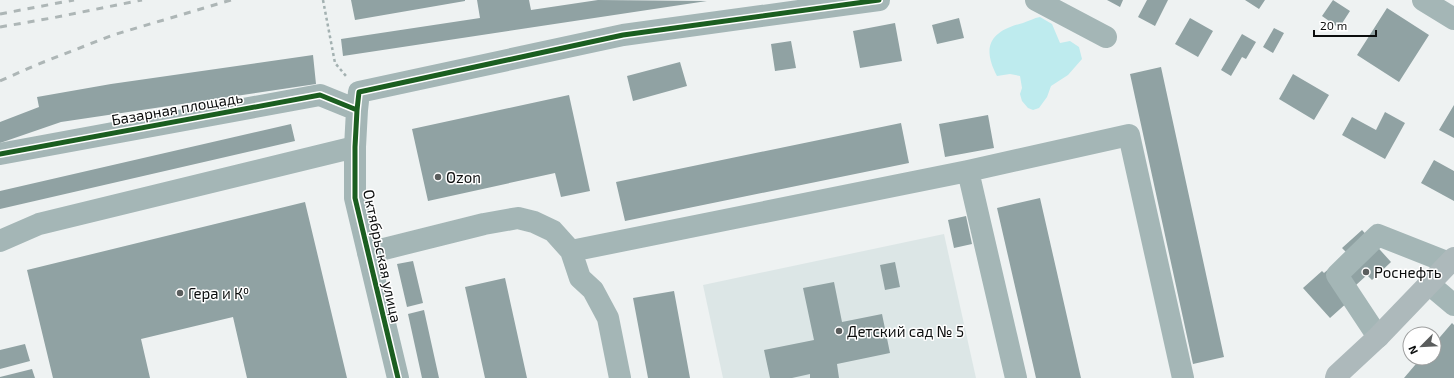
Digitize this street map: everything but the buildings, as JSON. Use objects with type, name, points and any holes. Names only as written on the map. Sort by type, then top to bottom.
[{"type":"main road","points":[[1332,377],[1378,337],[1452,261]]},
{"type":"street","name":"Октябрьская улица","points":[[398,378],[355,198],[355,147],[359,92],[623,35],[880,0]]},
{"type":"street","points":[[1036,0],[1106,37]]},
{"type":"street","points":[[1423,0],[1454,19]]},
{"type":"street","name":"Базарная площадь","points":[[0,154],[320,95],[357,110]]},
{"type":"street","points":[[571,251],[968,171],[1129,136],[1183,378]]},
{"type":"street","points":[[0,241],[39,224],[355,147]]},
{"type":"street","points":[[968,171],[1016,378]]},
{"type":"street","points":[[368,253],[484,224],[518,218],[534,222],[553,231],[571,251],[580,278],[593,290],[608,318],[620,378]]},
{"type":"street","points":[[1378,337],[1337,275],[1378,235],[1452,261]]},
{"type":"street","points":[[1429,284],[1454,305]]},
{"type":"path","points":[[323,0],[335,63]]},
{"type":"shaded area","points":[[1040,17],[1052,24],[1060,43],[1070,41],[1079,47],[1082,59],[1068,75],[1051,86],[1047,97],[1039,108],[1033,110],[1028,108],[1022,101],[1020,94],[1022,88],[1020,76],[1010,74],[997,76],[992,65],[990,48],[996,35],[1003,30]]},
{"type":"shaded area","name":"Детский сад № 5","points":[[944,234],[976,378],[723,378],[703,285]]},
{"type":"railway","points":[[0,14],[74,0]]},
{"type":"railway","points":[[0,27],[142,0]]},
{"type":"railway","points":[[0,81],[36,65],[113,35],[231,0]]},
{"type":"cycle path","points":[[398,378],[355,198],[355,147],[359,92],[623,35],[879,0]]},
{"type":"cycle path","points":[[0,154],[320,95],[357,110]]},
{"type":"place","name":"Ozon","points":[[438,177]]},
{"type":"place","name":"Роснефть","points":[[1366,272]]},
{"type":"place","name":"Гера и К⁰","points":[[180,293]]},
{"type":"place","name":"Детский сад № 5","points":[[839,331]]}]
